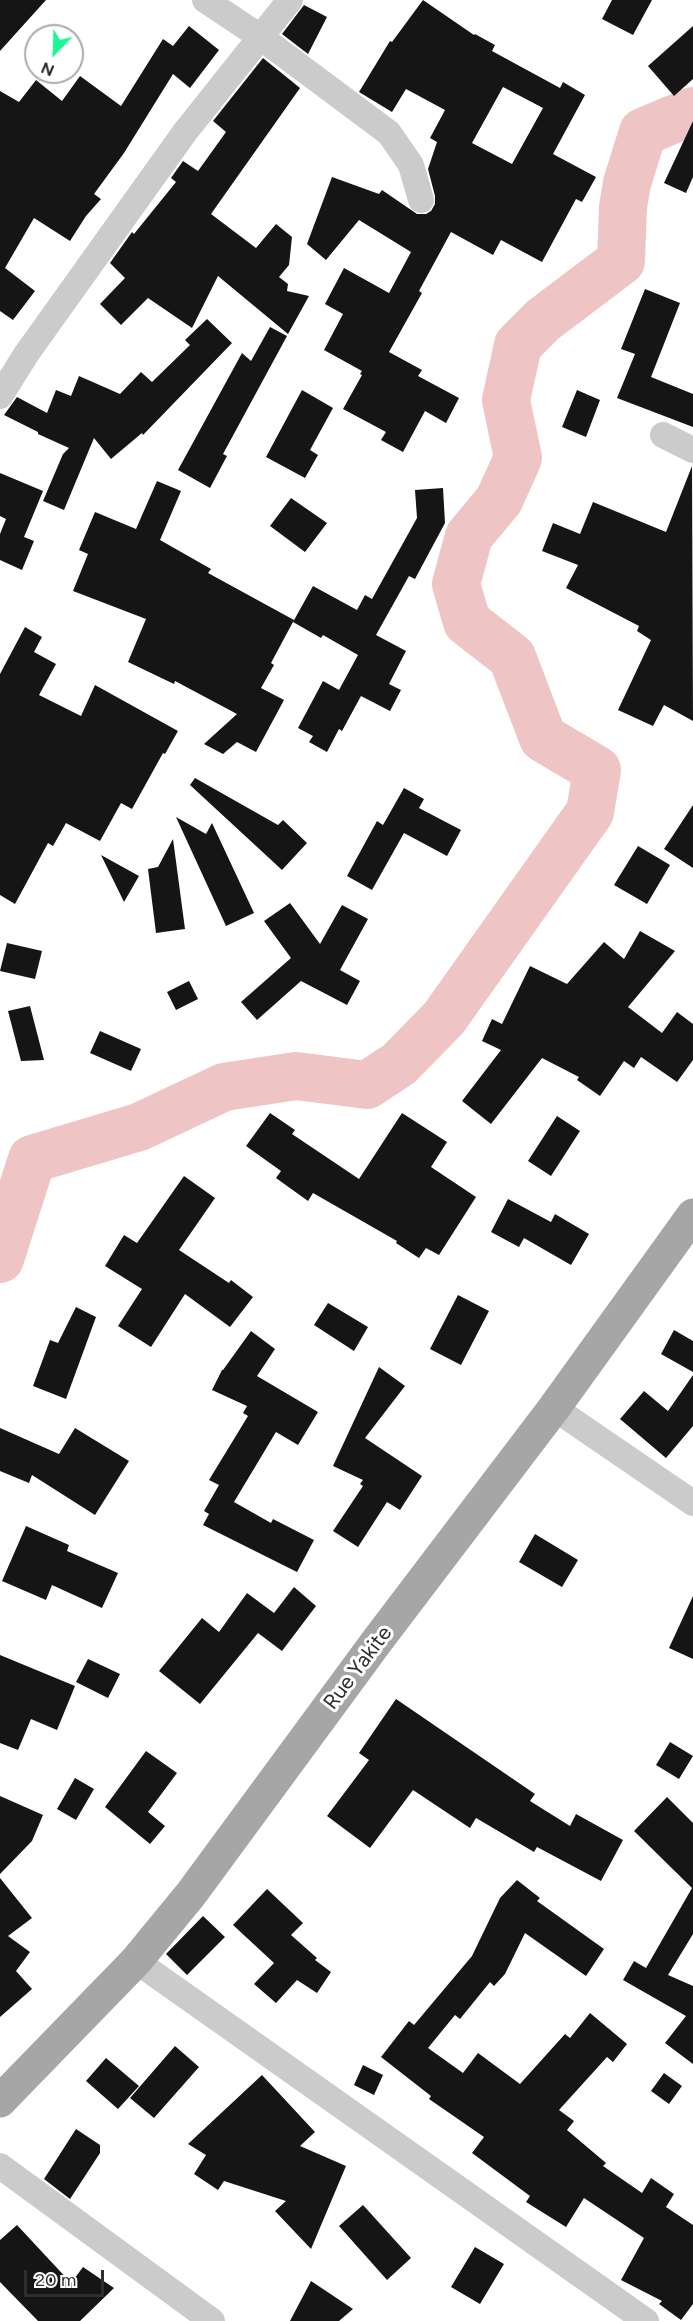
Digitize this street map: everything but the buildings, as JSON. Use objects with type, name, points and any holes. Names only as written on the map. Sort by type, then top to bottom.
[{"type":"main road","name":"Rue Yakite","points":[[0,2102],[136,1961],[191,1894],[377,1641],[554,1408],[693,1215]]},
{"type":"street","points":[[205,0],[259,36],[389,133],[411,165],[421,200]]},
{"type":"street","points":[[0,396],[27,353],[157,171],[259,36],[290,0]]},
{"type":"street","points":[[663,435],[693,450]]},
{"type":"street","points":[[554,1408],[693,1503]]},
{"type":"street","points":[[136,1961],[646,2321]]},
{"type":"street","points":[[0,2166],[212,2321]]},
{"type":"waterway","points":[[0,1259],[32,1159],[139,1127],[224,1087],[296,1076],[367,1085],[399,1064],[444,1018],[590,812],[597,770],[543,738],[512,657],[467,622],[456,584],[469,536],[499,500],[518,458],[506,400],[518,345],[543,320],[621,261],[623,207],[627,183],[643,132],[693,111]]}]
